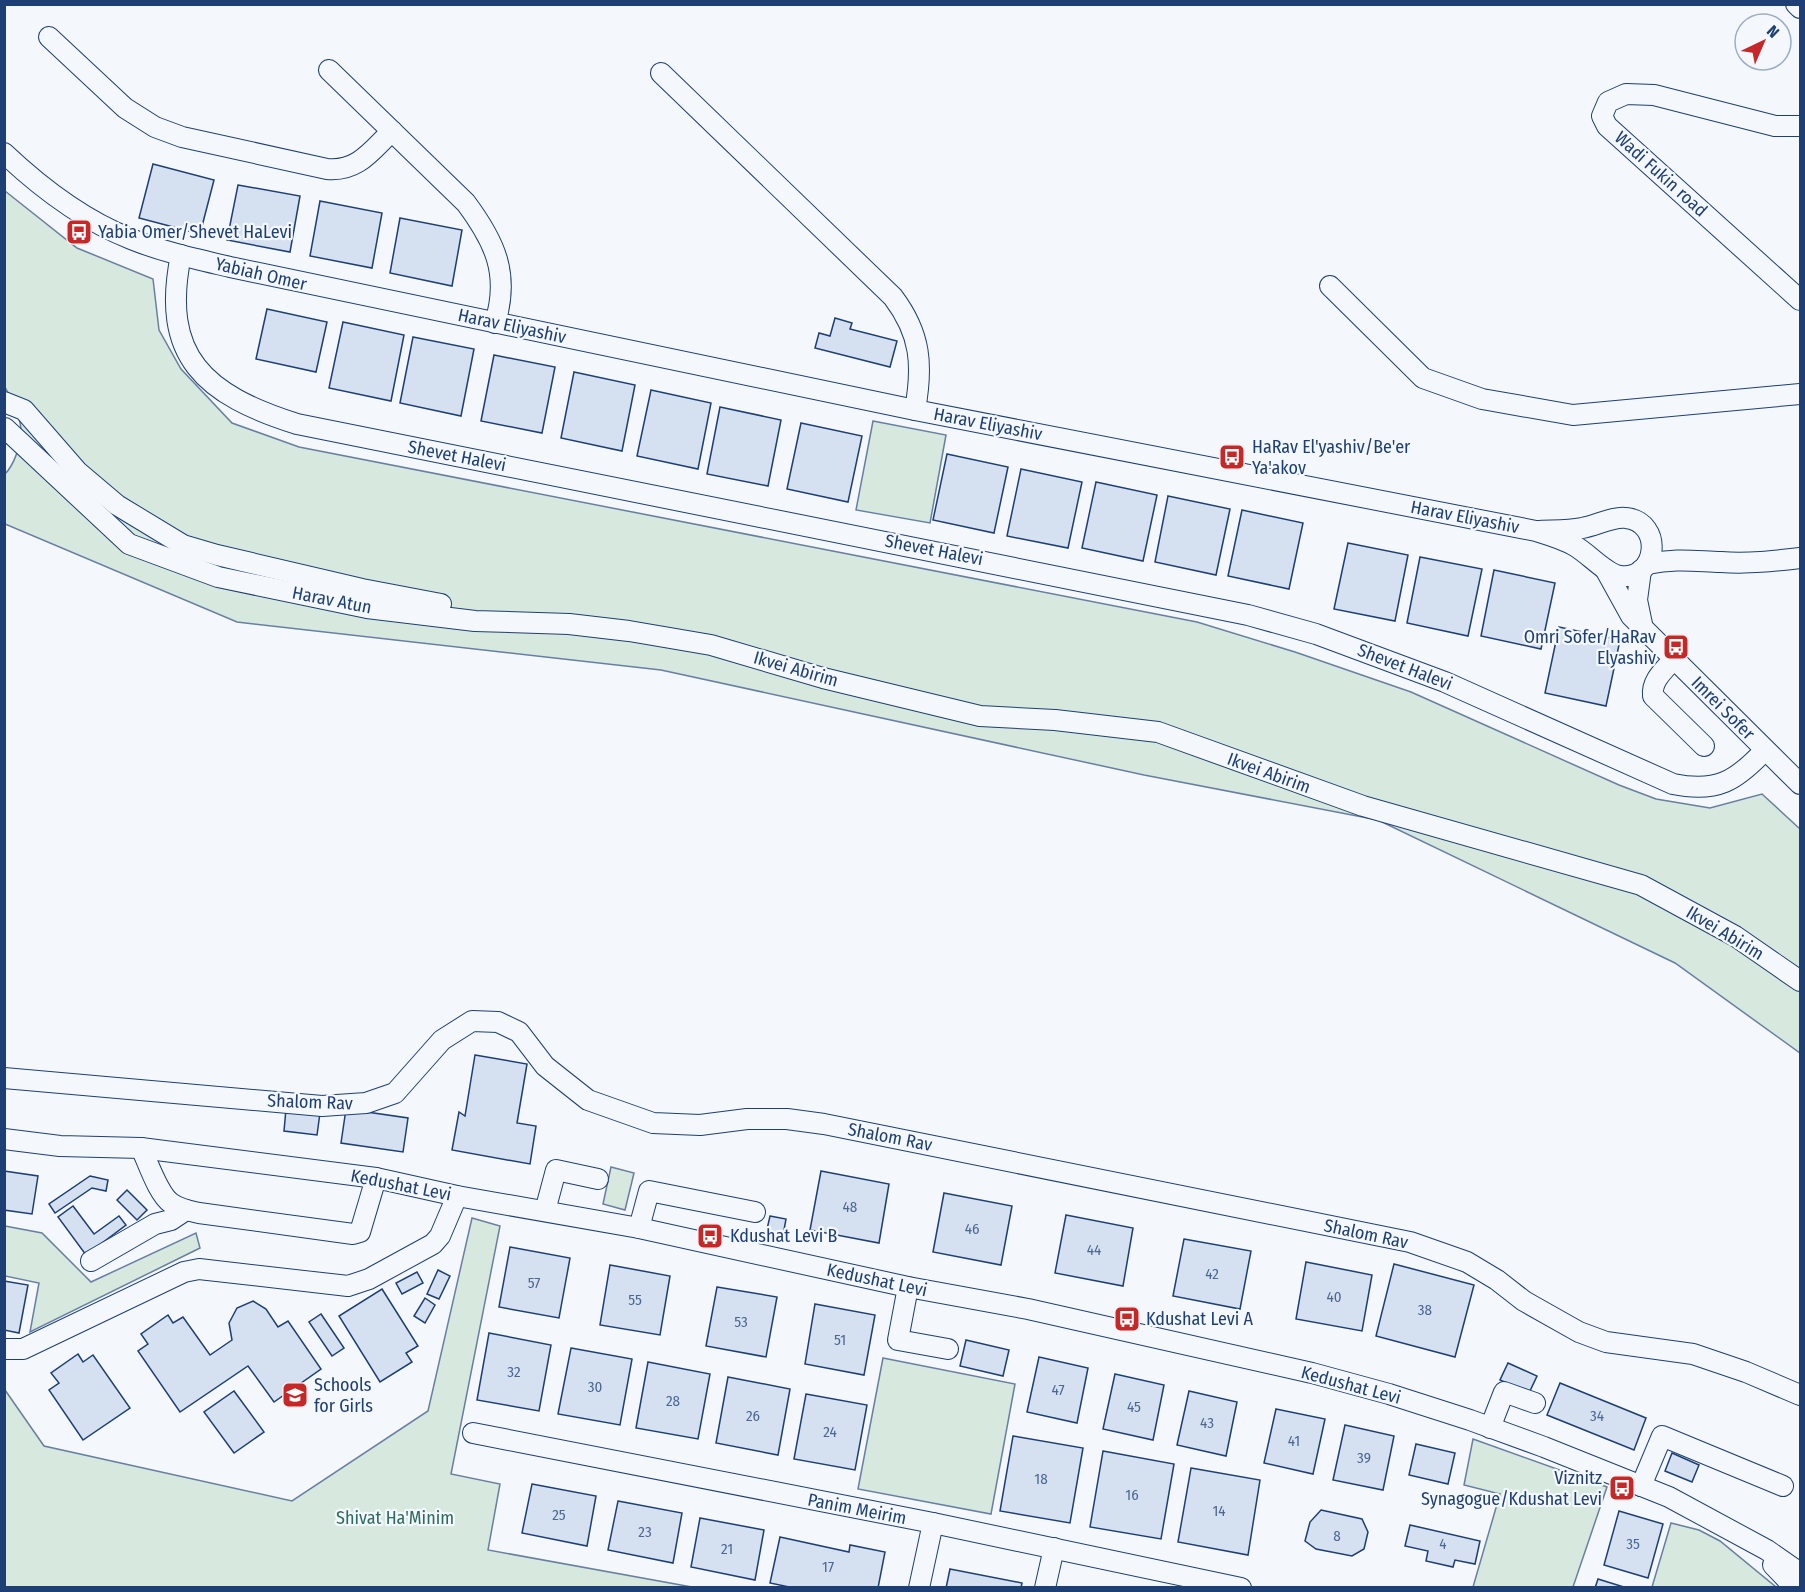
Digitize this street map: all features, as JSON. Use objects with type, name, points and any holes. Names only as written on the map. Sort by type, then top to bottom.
[{"type":"street","points":[[1796,4],[1800,8]]},
{"type":"street","points":[[49,37],[125,108],[155,126],[182,137],[338,170],[361,161],[392,131]]},
{"type":"street","points":[[329,70],[466,203],[490,239],[501,278],[499,308],[495,323]]},
{"type":"street","points":[[661,73],[901,308],[912,329],[919,352],[920,375],[915,410]]},
{"type":"street","name":"Wadi Fukin road","points":[[1800,126],[1775,126],[1654,95],[1626,94],[1608,102],[1602,116],[1607,126],[1800,300]]},
{"type":"street","name":"Yabiah Omer","points":[[4,153],[49,192],[87,217],[131,239],[230,267],[441,312]]},
{"type":"street","name":"Shevet Halevi","points":[[181,255],[176,281],[176,316],[184,347],[195,364],[209,380],[246,405],[297,424],[1213,606],[1248,615],[1316,634],[1403,665],[1508,709],[1673,784],[1699,788],[1721,784],[1740,774],[1765,750]]},
{"type":"street","points":[[1330,286],[1423,378],[1482,399],[1573,415],[1800,394]]},
{"type":"street","name":"Harav Eliyashiv","points":[[441,312],[915,410],[1536,531]]},
{"type":"street","points":[[4,402],[24,410],[78,472],[117,504],[183,545],[362,589],[475,611],[475,621]]},
{"type":"street","name":"Harav Atun","points":[[5,428],[129,544],[218,577],[367,608],[475,621],[569,624],[629,631],[711,645]]},
{"type":"street","points":[[1536,531],[1578,529],[1625,517],[1642,525],[1673,548],[1704,561]]},
{"type":"street","points":[[1607,522],[1596,536],[1595,553],[1631,616],[1646,631]]},
{"type":"street","points":[[1536,531],[1573,545],[1619,576],[1634,574],[1644,567],[1670,559],[1761,562],[1800,558]]},
{"type":"street","points":[[1646,631],[1638,611],[1637,600],[1644,567],[1653,548],[1649,532]]},
{"type":"street","name":"Imrei Sofer","points":[[1646,631],[1800,784]]},
{"type":"street","name":"Ikvei Abirim","points":[[711,645],[823,678],[980,716],[1055,720],[1158,732],[1363,806],[1641,885],[1735,936],[1800,981]]},
{"type":"street","points":[[1673,660],[1656,680],[1652,688],[1653,696],[1704,746]]},
{"type":"street","name":"Shalom Rav","points":[[4,1078],[322,1106],[366,1103],[395,1093],[442,1040],[472,1021],[498,1022],[519,1032],[544,1066],[588,1100],[653,1123],[700,1125],[747,1119],[787,1119],[824,1124],[1410,1242],[1467,1262],[1497,1280],[1524,1301],[1579,1332],[1606,1342],[1693,1354],[1746,1372],[1800,1395]]},
{"type":"street","name":"Kedushat Levi","points":[[4,1139],[60,1146],[141,1148],[376,1178],[457,1196],[639,1228],[1312,1373],[1389,1394],[1490,1428],[1669,1497],[1767,1550],[1800,1573]]},
{"type":"street","points":[[141,1148],[165,1198],[186,1210],[353,1234],[360,1232],[364,1224],[376,1178]]},
{"type":"street","points":[[545,1211],[556,1170],[598,1179]]},
{"type":"street","points":[[639,1228],[649,1191],[755,1212]]},
{"type":"street","points":[[4,1349],[23,1349],[184,1272],[199,1269],[348,1286],[369,1279],[433,1244],[440,1236],[457,1196]]},
{"type":"street","points":[[91,1261],[155,1224],[171,1220],[186,1210]]},
{"type":"street","points":[[908,1287],[897,1340],[948,1349]]},
{"type":"street","points":[[1490,1428],[1504,1392],[1535,1403]]},
{"type":"street","name":"Panim Meirim","points":[[473,1433],[933,1523],[1241,1587]]},
{"type":"street","points":[[1641,1486],[1662,1436],[1783,1486]]},
{"type":"street","points":[[920,1587],[933,1523]]},
{"type":"street","name":"Kedushat Levi","points":[[1725,1526],[1772,1563],[1796,1587]]},
{"type":"street","points":[[1045,1587],[1054,1548]]},
{"type":"green space","points":[[5,191],[77,248],[153,279],[159,330],[181,369],[232,423],[299,447],[1197,622],[1295,652],[1411,692],[1619,785],[1656,799],[1710,808],[1762,794],[1800,829],[1800,1053],[1675,963],[1378,820],[1144,775],[661,670],[237,622],[5,524],[5,474],[20,442],[21,426],[5,387]]},
{"type":"green space","points":[[873,421],[946,435],[930,523],[856,510]]},
{"type":"green space","points":[[611,1167],[634,1173],[625,1210],[603,1204]]},
{"type":"green space","name":"Shivat Ha'Minim","points":[[472,1218],[500,1226],[451,1474],[500,1484],[488,1550],[692,1587],[5,1587],[5,1390],[44,1446],[292,1501],[428,1411]]},
{"type":"green space","points":[[5,1226],[42,1233],[91,1282],[196,1233],[200,1248],[30,1332],[39,1283],[5,1276]]},
{"type":"green space","points":[[883,1358],[1015,1384],[991,1514],[858,1489]]},
{"type":"green space","points":[[1473,1439],[1607,1487],[1573,1587],[1473,1587],[1500,1494],[1464,1485]]},
{"type":"green space","points":[[1671,1523],[1699,1530],[1720,1541],[1776,1587],[1652,1587]]},
{"type":"building","points":[[153,164],[214,180],[200,234],[139,218]]},
{"type":"building","points":[[238,185],[300,196],[290,252],[227,240]]},
{"type":"building","points":[[320,201],[382,213],[372,268],[310,256]]},
{"type":"building","points":[[400,218],[462,230],[452,286],[390,273]]},
{"type":"building","points":[[267,309],[327,322],[316,372],[256,359]]},
{"type":"building","points":[[835,318],[852,323],[850,329],[897,341],[890,367],[815,348],[819,333],[830,336]]},
{"type":"building","points":[[343,322],[404,335],[391,401],[329,388]]},
{"type":"building","points":[[413,337],[474,349],[461,416],[400,403]]},
{"type":"building","points":[[494,355],[555,367],[542,433],[481,421]]},
{"type":"building","points":[[574,372],[635,385],[622,451],[561,438]]},
{"type":"building","points":[[651,390],[711,403],[698,469],[637,456]]},
{"type":"building","points":[[720,407],[781,420],[768,486],[707,474]]},
{"type":"building","points":[[801,423],[862,436],[848,502],[787,489]]},
{"type":"building","points":[[947,454],[1008,467],[994,533],[933,520]]},
{"type":"building","points":[[1021,469],[1082,482],[1068,548],[1007,536]]},
{"type":"building","points":[[1096,482],[1157,495],[1143,561],[1082,548]]},
{"type":"building","points":[[1168,496],[1230,509],[1216,575],[1155,562]]},
{"type":"building","points":[[1242,510],[1303,523],[1289,589],[1228,576]]},
{"type":"building","points":[[1348,543],[1408,555],[1395,621],[1334,609]]},
{"type":"building","points":[[1420,557],[1482,569],[1468,636],[1407,623]]},
{"type":"building","points":[[1494,570],[1555,583],[1541,649],[1481,636]]},
{"type":"building","points":[[1559,627],[1620,640],[1606,706],[1545,693]]},
{"type":"building","points":[[475,1055],[527,1064],[517,1123],[536,1126],[530,1164],[452,1150],[459,1112],[465,1116]]},
{"type":"building","points":[[286,1109],[320,1113],[317,1135],[284,1131]]},
{"type":"building","points":[[346,1109],[408,1118],[403,1152],[341,1143]]},
{"type":"building","points":[[4,1171],[38,1176],[32,1214],[4,1210]]},
{"type":"building","points":[[821,1171],[889,1184],[879,1243],[810,1230]]},
{"type":"building","points":[[90,1176],[108,1180],[106,1191],[92,1188],[55,1213],[49,1204]]},
{"type":"building","points":[[127,1190],[147,1210],[137,1220],[117,1200]]},
{"type":"building","points":[[944,1193],[1012,1206],[1001,1265],[933,1252]]},
{"type":"building","points":[[73,1206],[94,1234],[119,1216],[126,1225],[86,1255],[58,1217]]},
{"type":"building","points":[[1066,1215],[1133,1228],[1123,1286],[1055,1273]]},
{"type":"building","points":[[770,1216],[786,1219],[782,1241],[765,1238]]},
{"type":"building","points":[[1184,1239],[1251,1251],[1240,1309],[1173,1296]]},
{"type":"building","points":[[510,1247],[570,1258],[559,1318],[499,1307]]},
{"type":"building","points":[[1306,1262],[1372,1275],[1362,1331],[1296,1319]]},
{"type":"building","points":[[1394,1264],[1474,1285],[1455,1357],[1376,1336]]},
{"type":"building","points":[[610,1265],[670,1276],[660,1335],[600,1325]]},
{"type":"building","points":[[438,1270],[450,1276],[439,1299],[427,1294]]},
{"type":"building","points":[[417,1272],[423,1283],[402,1294],[396,1283]]},
{"type":"building","points":[[4,1281],[28,1285],[19,1333],[4,1330]]},
{"type":"building","points":[[717,1287],[777,1297],[766,1357],[706,1346]]},
{"type":"building","points":[[382,1289],[418,1346],[406,1353],[412,1362],[380,1382],[339,1316]]},
{"type":"building","points":[[425,1298],[435,1305],[425,1323],[414,1316]]},
{"type":"building","points":[[253,1301],[266,1309],[278,1327],[288,1321],[321,1369],[274,1402],[248,1366],[180,1412],[138,1351],[148,1344],[141,1334],[168,1315],[173,1323],[183,1317],[210,1355],[232,1340],[229,1323],[237,1308]]},
{"type":"building","points":[[815,1304],[875,1315],[864,1375],[805,1364]]},
{"type":"building","points":[[321,1314],[344,1348],[332,1356],[309,1322]]},
{"type":"building","points":[[489,1333],[551,1345],[539,1411],[477,1400]]},
{"type":"building","points":[[966,1340],[1009,1350],[1003,1376],[960,1366]]},
{"type":"building","points":[[571,1348],[632,1359],[620,1425],[558,1414]]},
{"type":"building","points":[[78,1354],[83,1362],[93,1355],[130,1408],[83,1440],[49,1390],[59,1383],[51,1373]]},
{"type":"building","points":[[1039,1357],[1088,1368],[1077,1423],[1027,1412]]},
{"type":"building","points":[[648,1362],[710,1374],[698,1439],[636,1428]]},
{"type":"building","points":[[1508,1363],[1537,1376],[1529,1393],[1500,1380]]},
{"type":"building","points":[[1115,1374],[1164,1385],[1153,1440],[1103,1429]]},
{"type":"building","points":[[728,1377],[790,1389],[778,1455],[716,1443]]},
{"type":"building","points":[[1560,1383],[1646,1418],[1634,1450],[1547,1415]]},
{"type":"building","points":[[234,1391],[264,1432],[234,1453],[204,1412]]},
{"type":"building","points":[[1189,1391],[1237,1402],[1226,1456],[1177,1445]]},
{"type":"building","points":[[806,1394],[867,1405],[855,1470],[794,1459]]},
{"type":"building","points":[[1276,1409],[1325,1419],[1313,1474],[1264,1463]]},
{"type":"building","points":[[1345,1425],[1394,1436],[1383,1490],[1333,1480]]},
{"type":"building","points":[[1013,1436],[1083,1448],[1070,1523],[1000,1511]]},
{"type":"building","points":[[1416,1444],[1455,1453],[1448,1484],[1409,1475]]},
{"type":"building","points":[[1103,1451],[1174,1464],[1161,1539],[1090,1527]]},
{"type":"building","points":[[1672,1453],[1699,1465],[1692,1482],[1665,1471]]},
{"type":"building","points":[[1191,1468],[1260,1480],[1248,1555],[1178,1542]]},
{"type":"building","points":[[532,1484],[596,1496],[587,1546],[522,1533]]},
{"type":"building","points":[[618,1501],[682,1513],[673,1563],[608,1550]]},
{"type":"building","points":[[1321,1510],[1362,1519],[1368,1532],[1364,1549],[1352,1556],[1316,1549],[1305,1541],[1310,1522]]},
{"type":"building","points":[[1619,1511],[1663,1524],[1648,1578],[1604,1565]]},
{"type":"building","points":[[700,1518],[764,1530],[755,1580],[691,1567]]},
{"type":"building","points":[[1410,1525],[1480,1541],[1475,1564],[1455,1560],[1453,1567],[1426,1561],[1428,1551],[1405,1546]]},
{"type":"building","points":[[780,1537],[849,1552],[850,1545],[885,1552],[878,1588],[794,1588],[770,1583]]},
{"type":"building","points":[[950,1569],[1022,1583],[1021,1588],[946,1588]]},
{"type":"building","points":[[1598,1579],[1627,1588],[1595,1588]]},
{"type":"place","name":"Yabia Omer/Shevet HaLevi","points":[[79,232]]},
{"type":"place","name":"HaRav El'yashiv/Be'er Ya'akov","points":[[1232,457]]},
{"type":"place","name":"Omri Sofer/HaRav Elyashiv","points":[[1676,647]]},
{"type":"place","name":"Kdushat Levi B","points":[[710,1236]]},
{"type":"place","name":"Kdushat Levi A","points":[[1127,1319]]},
{"type":"place","name":"Schools for Girls","points":[[295,1395]]},
{"type":"place","name":"Viznitz Synagogue/Kdushat Levi","points":[[1622,1488]]}]
